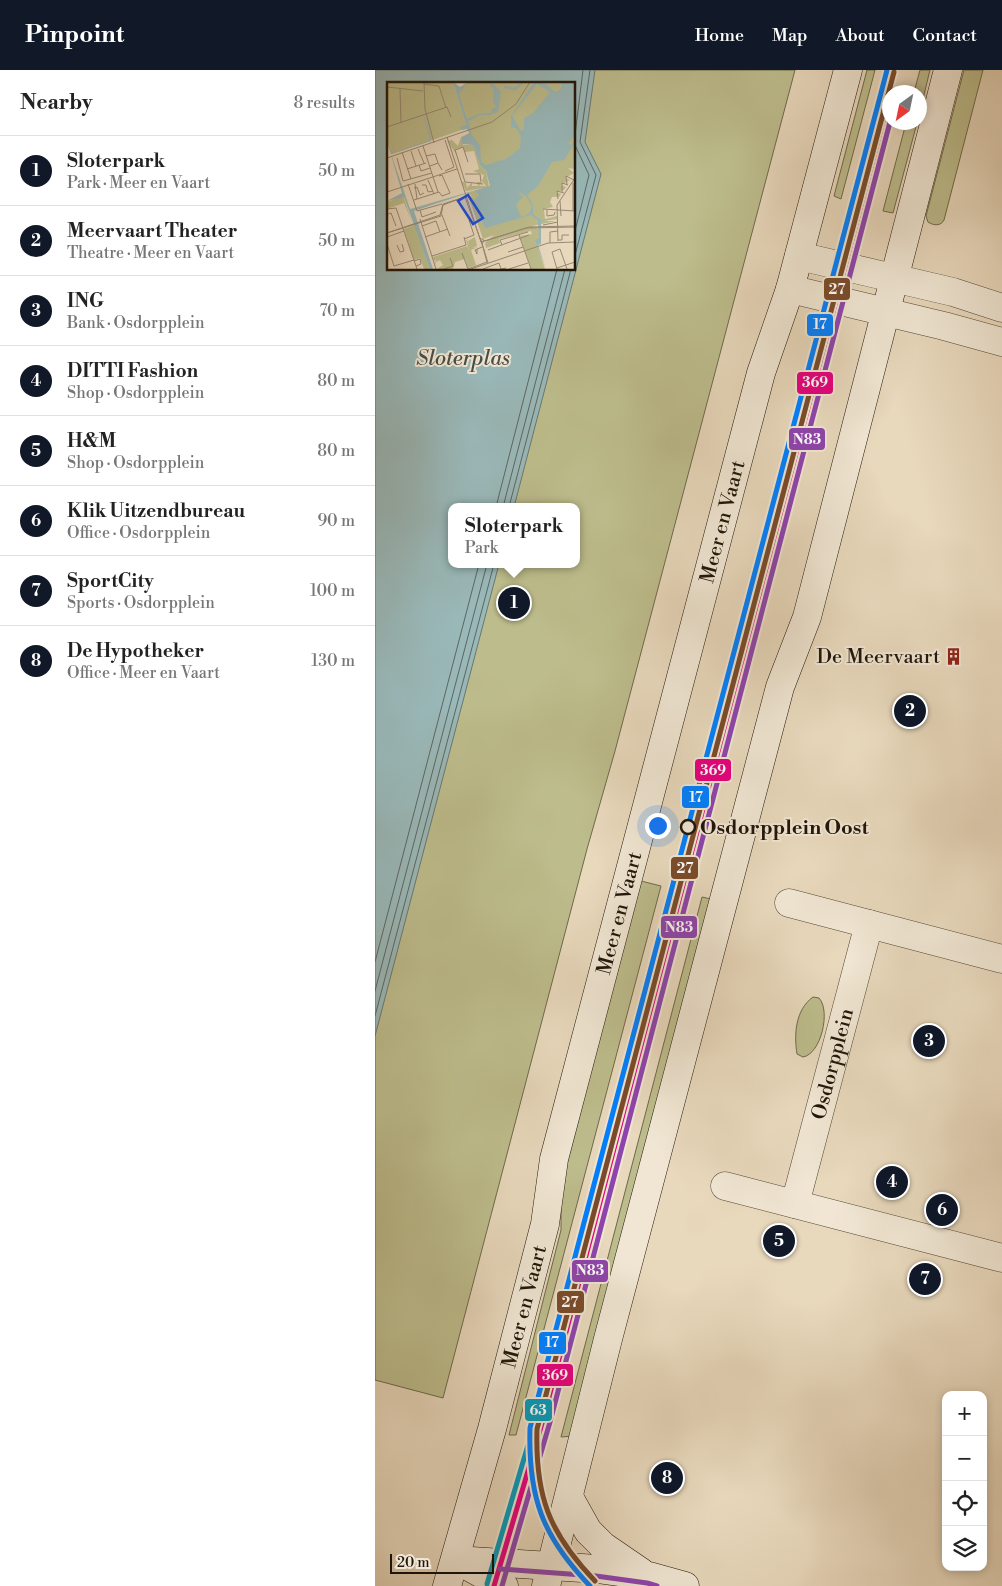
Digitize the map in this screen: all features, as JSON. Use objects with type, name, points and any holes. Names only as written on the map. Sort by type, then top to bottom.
[{"type":"main road","name":"Meer en Vaart","points":[[447,1586],[456,1560],[545,1224],[554,1159],[761,373],[790,289],[848,70]]},
{"type":"main road","points":[[549,1576],[608,1339],[780,687],[807,617],[948,70]]},
{"type":"main road","points":[[799,256],[953,292],[1002,308]]},
{"type":"main road","points":[[790,289],[1002,342]]},
{"type":"main road","points":[[789,903],[1002,959]]},
{"type":"main road","name":"Osdorpplein","points":[[795,1204],[869,924]]},
{"type":"main road","points":[[725,1186],[1002,1258]]},
{"type":"main road","points":[[569,1497],[589,1531],[603,1546],[649,1576]]},
{"type":"main road","points":[[456,1560],[549,1576],[597,1569],[649,1576],[685,1586]]},
{"type":"main road","points":[[456,1560],[504,1586]]},
{"type":"shaded area","points":[[375,70],[795,70],[615,751],[587,849],[443,1398],[375,1380]]},
{"type":"shaded area","points":[[867,70],[875,70],[841,199],[834,196]]},
{"type":"shaded area","points":[[920,70],[930,70],[926,85],[916,85]]},
{"type":"shaded area","points":[[964,70],[983,70],[944,220],[935,225],[928,222],[926,216]]},
{"type":"shaded area","points":[[904,130],[915,130],[893,213],[883,211]]},
{"type":"shaded area","points":[[637,880],[661,886],[516,1435],[509,1435],[561,1230],[561,1174]]},
{"type":"shaded area","points":[[702,897],[711,899],[573,1436],[561,1437]]},
{"type":"shaded area","points":[[813,997],[819,998],[822,1004],[824,1022],[815,1048],[803,1057],[797,1054],[797,1023],[802,1009]]},
{"type":"water","name":"Sloterplas","points":[[375,70],[595,70],[585,142],[601,174],[515,503],[448,503],[448,568],[498,568],[375,1036]]},
{"type":"transit line","name":"17","points":[[590,1586],[560,1550],[541,1514],[535,1495],[532,1475],[530,1428],[887,70]]},
{"type":"transit line","name":"27","points":[[595,1581],[566,1546],[548,1512],[542,1494],[539,1474],[537,1429],[894,72]]},
{"type":"transit line","name":"63","points":[[487,1584],[536,1418],[882,96]]},
{"type":"transit line","name":"369","points":[[494,1586],[543,1420],[882,125]]},
{"type":"transit line","name":"N83","points":[[502,1586],[550,1422],[888,130]]},
{"type":"transit line","name":"N83","points":[[500,1569],[596,1576],[657,1586]]},
{"type":"place","name":"Sloterpark","points":[[514,603]]},
{"type":"place","name":"De Meervaart","points":[[954,656]]},
{"type":"place","name":"Meervaart Theater","points":[[910,711]]},
{"type":"place","name":"Osdorpplein Oost","points":[[688,827]]},
{"type":"place","name":"ING","points":[[929,1041]]},
{"type":"place","name":"DITTI Fashion","points":[[892,1182]]},
{"type":"place","name":"Klik Uitzendbureau","points":[[942,1210]]},
{"type":"place","name":"H&M","points":[[779,1241]]},
{"type":"place","name":"SportCity","points":[[925,1279]]},
{"type":"place","name":"De Hypotheker","points":[[667,1478]]}]
